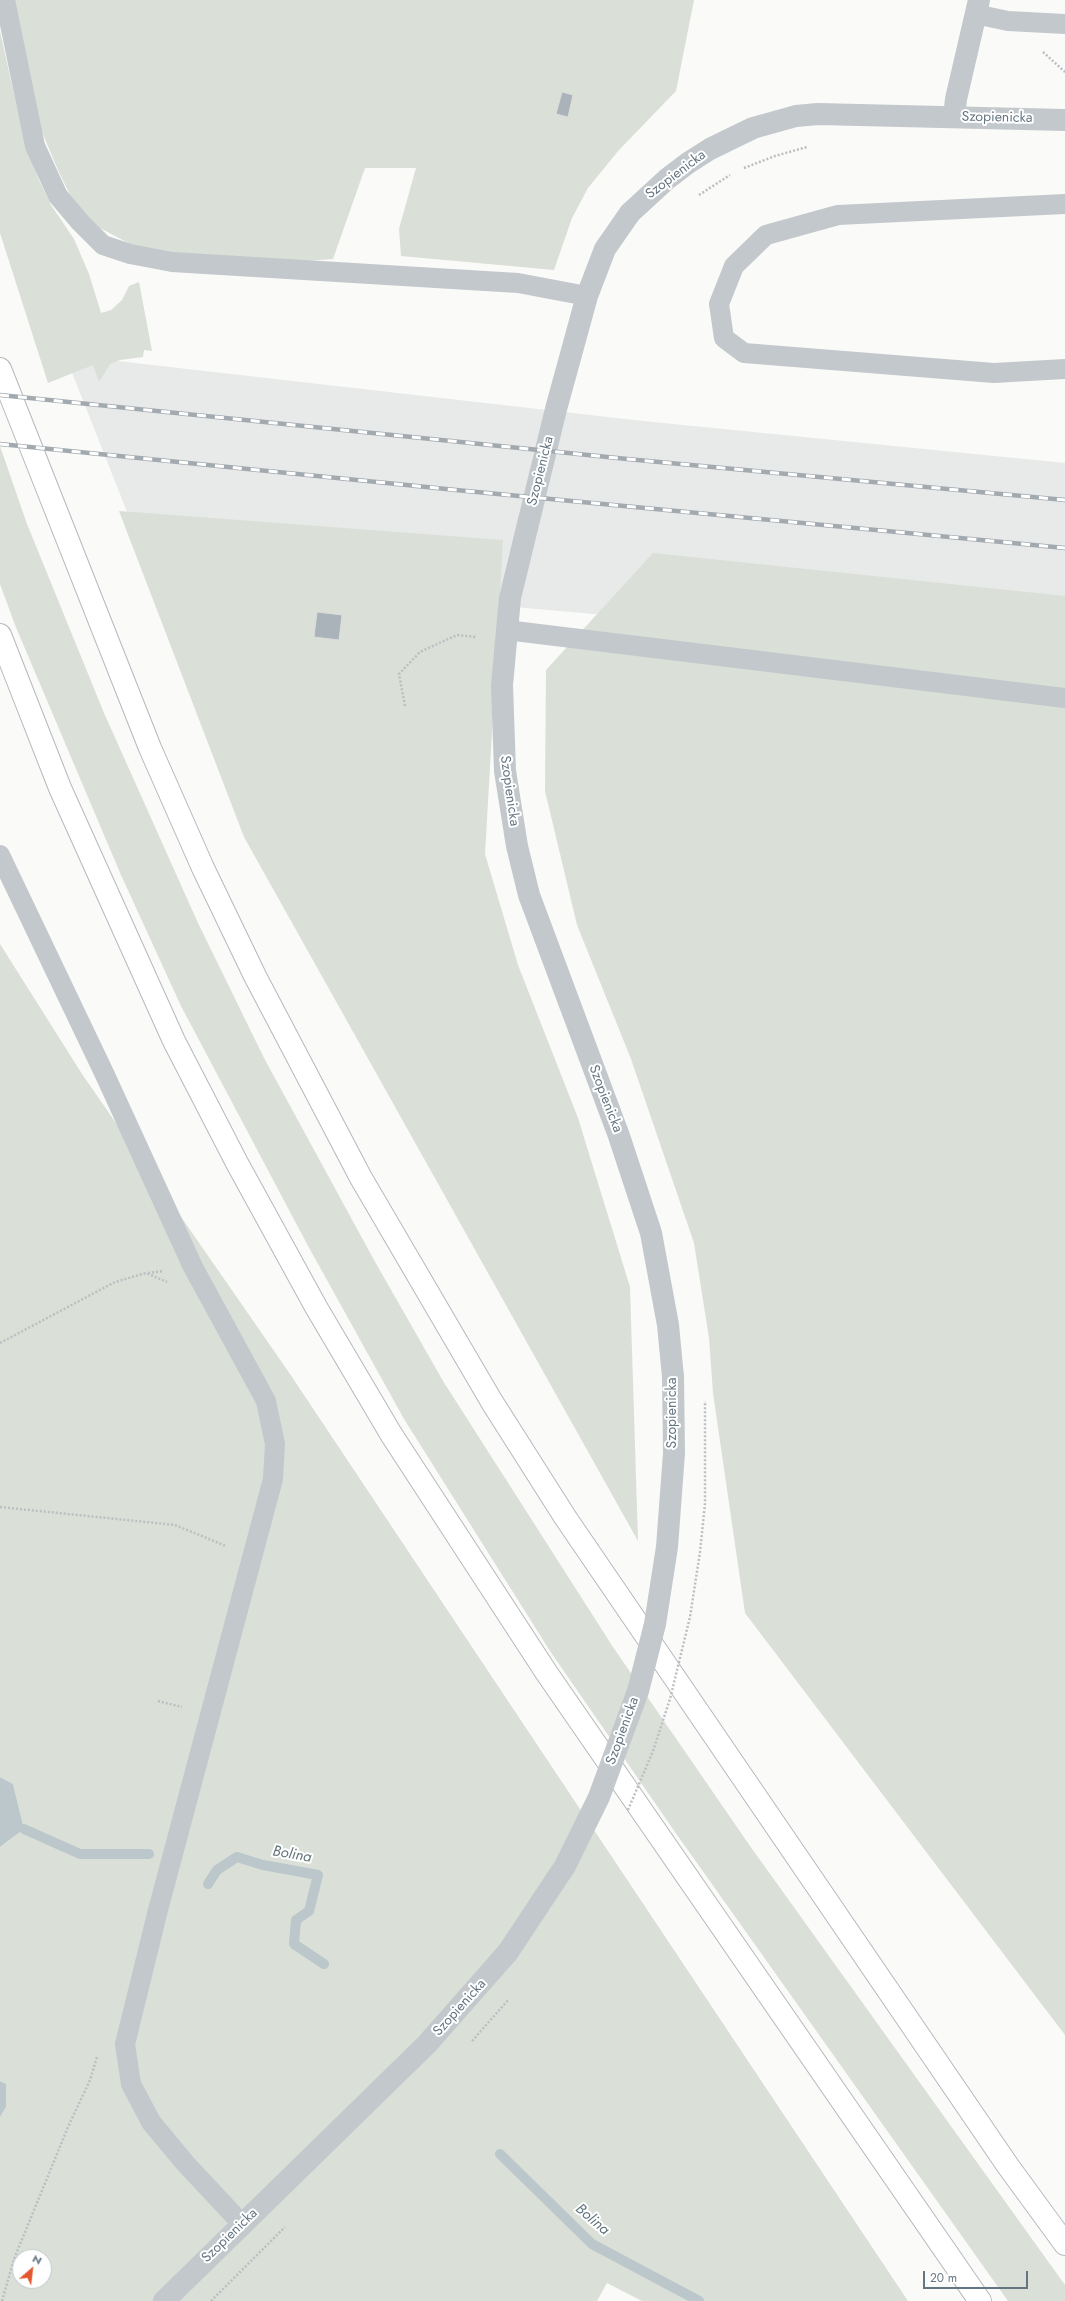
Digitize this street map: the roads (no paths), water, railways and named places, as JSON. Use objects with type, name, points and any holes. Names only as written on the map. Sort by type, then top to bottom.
[{"type":"highway","points":[[0,369],[150,748],[203,868],[255,976],[361,1178],[492,1402],[565,1517],[1004,2159],[1065,2244]]},
{"type":"highway","points":[[0,635],[60,788],[174,1040],[237,1163],[316,1307],[391,1434],[546,1672],[980,2301]]},
{"type":"street","points":[[954,117],[956,99],[977,7]]},
{"type":"street","name":"Szopienicka","points":[[164,2301],[427,2044],[508,1952],[565,1866],[600,1797],[638,1691],[655,1624],[667,1547],[674,1453],[673,1377],[660,1278],[651,1233],[638,1189],[529,895],[517,846],[505,771],[502,728],[505,635],[510,598],[526,528],[587,296],[605,249],[630,213],[677,171],[731,138],[772,122],[818,114],[1065,120]]},
{"type":"lane","points":[[5,0],[35,146],[58,196],[80,222],[103,245],[130,254],[172,262],[518,283],[587,296]]},
{"type":"lane","points":[[977,7],[1008,21],[1065,24]]},
{"type":"lane","points":[[1065,204],[838,215],[766,235],[734,266],[719,304],[724,338],[744,353],[994,373],[1065,370]]},
{"type":"lane","points":[[505,635],[1065,698]]},
{"type":"lane","points":[[0,855],[102,1068],[193,1267],[266,1401],[275,1444],[274,1479],[158,1910],[125,2044],[131,2084],[151,2122],[185,2163],[242,2224]]},
{"type":"waterway","name":"Bolina","points":[[24,1829],[80,1854],[149,1854]]},
{"type":"waterway","name":"Bolina","points":[[208,1884],[217,1870],[237,1857],[263,1865],[318,1875],[309,1911],[296,1920],[294,1944],[324,1964]]},
{"type":"waterway","name":"Bolina","points":[[500,2154],[592,2244],[699,2301]]},
{"type":"railway","points":[[0,395],[627,459],[1065,500]]},
{"type":"railway","points":[[0,444],[456,490],[1065,548]]}]
